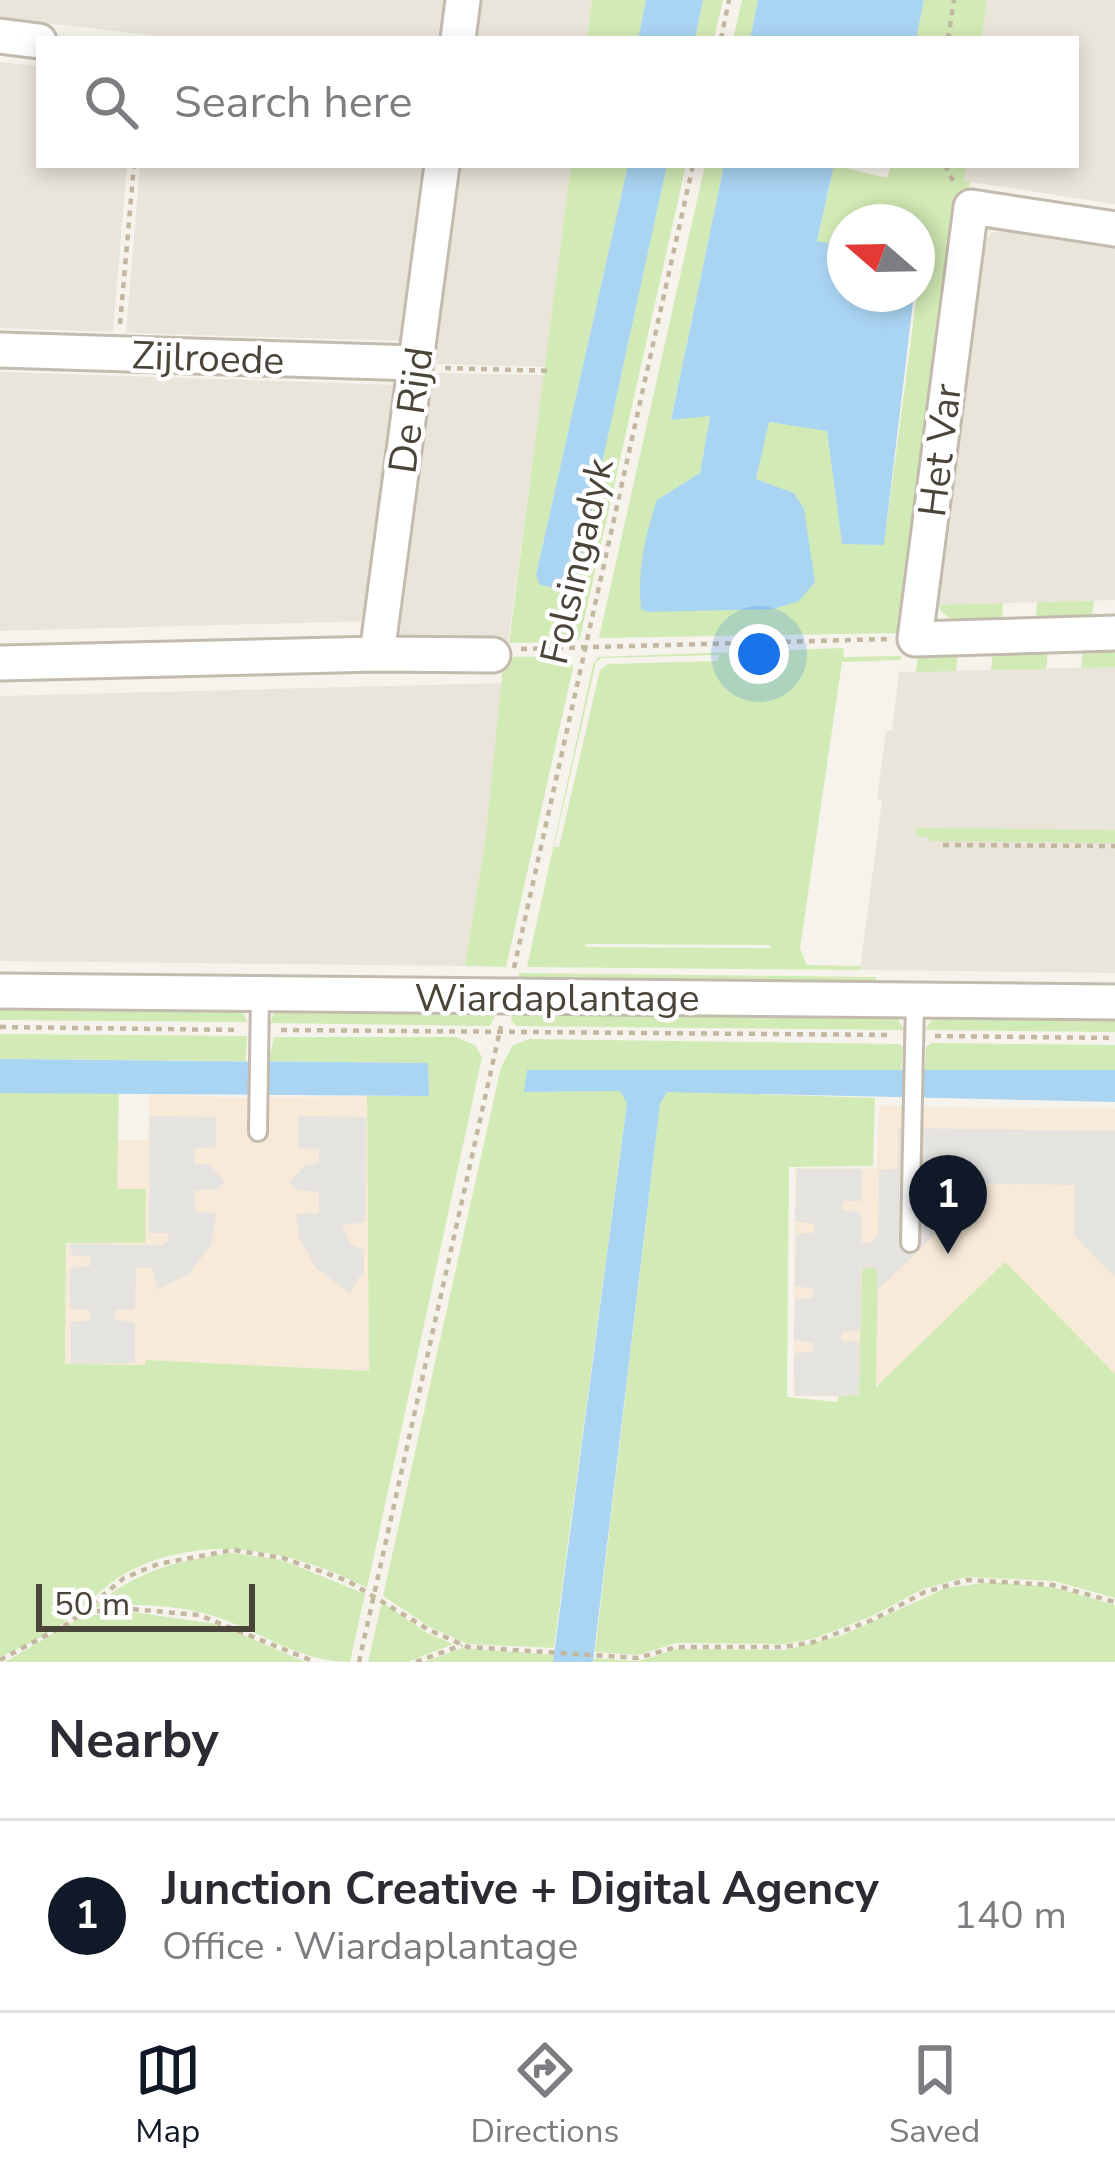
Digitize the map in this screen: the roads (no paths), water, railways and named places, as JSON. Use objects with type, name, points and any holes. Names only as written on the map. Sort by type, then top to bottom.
[{"type":"street","points":[[458,36],[464,0]]},
{"type":"street","points":[[0,36],[36,41]]},
{"type":"street","name":"De Rijd","points":[[377,654],[442,168]]},
{"type":"street","name":"Het Var","points":[[1115,229],[971,207],[915,639],[1115,633]]},
{"type":"street","name":"Zijlroede","points":[[0,350],[416,363]]},
{"type":"street","points":[[0,663],[377,654],[493,656]]},
{"type":"street","name":"Wiardaplantage","points":[[0,991],[1115,1002]]},
{"type":"lane","points":[[258,1132],[260,994]]},
{"type":"lane","points":[[910,1243],[915,1000]]},
{"type":"water","points":[[646,0],[703,0],[696,36],[639,36]]},
{"type":"water","points":[[758,0],[924,0],[917,36],[751,36]]},
{"type":"water","points":[[627,168],[666,168],[576,583],[566,590],[540,585],[536,575]]},
{"type":"water","points":[[723,168],[833,168],[817,241],[827,243],[827,312],[912,312],[884,545],[842,544],[827,431],[769,422],[756,479],[794,493],[804,509],[815,582],[799,601],[774,609],[641,609],[643,554],[657,500],[700,473],[710,416],[671,420]]},
{"type":"water","points":[[0,1059],[428,1063],[429,1096],[0,1093]]},
{"type":"water","points":[[527,1070],[1115,1070],[1115,1102],[667,1092],[660,1104],[593,1662],[553,1662],[627,1103],[620,1091],[524,1092]]},
{"type":"place","name":"Junction Creative + Digital Agency","points":[[948,1254]]}]
